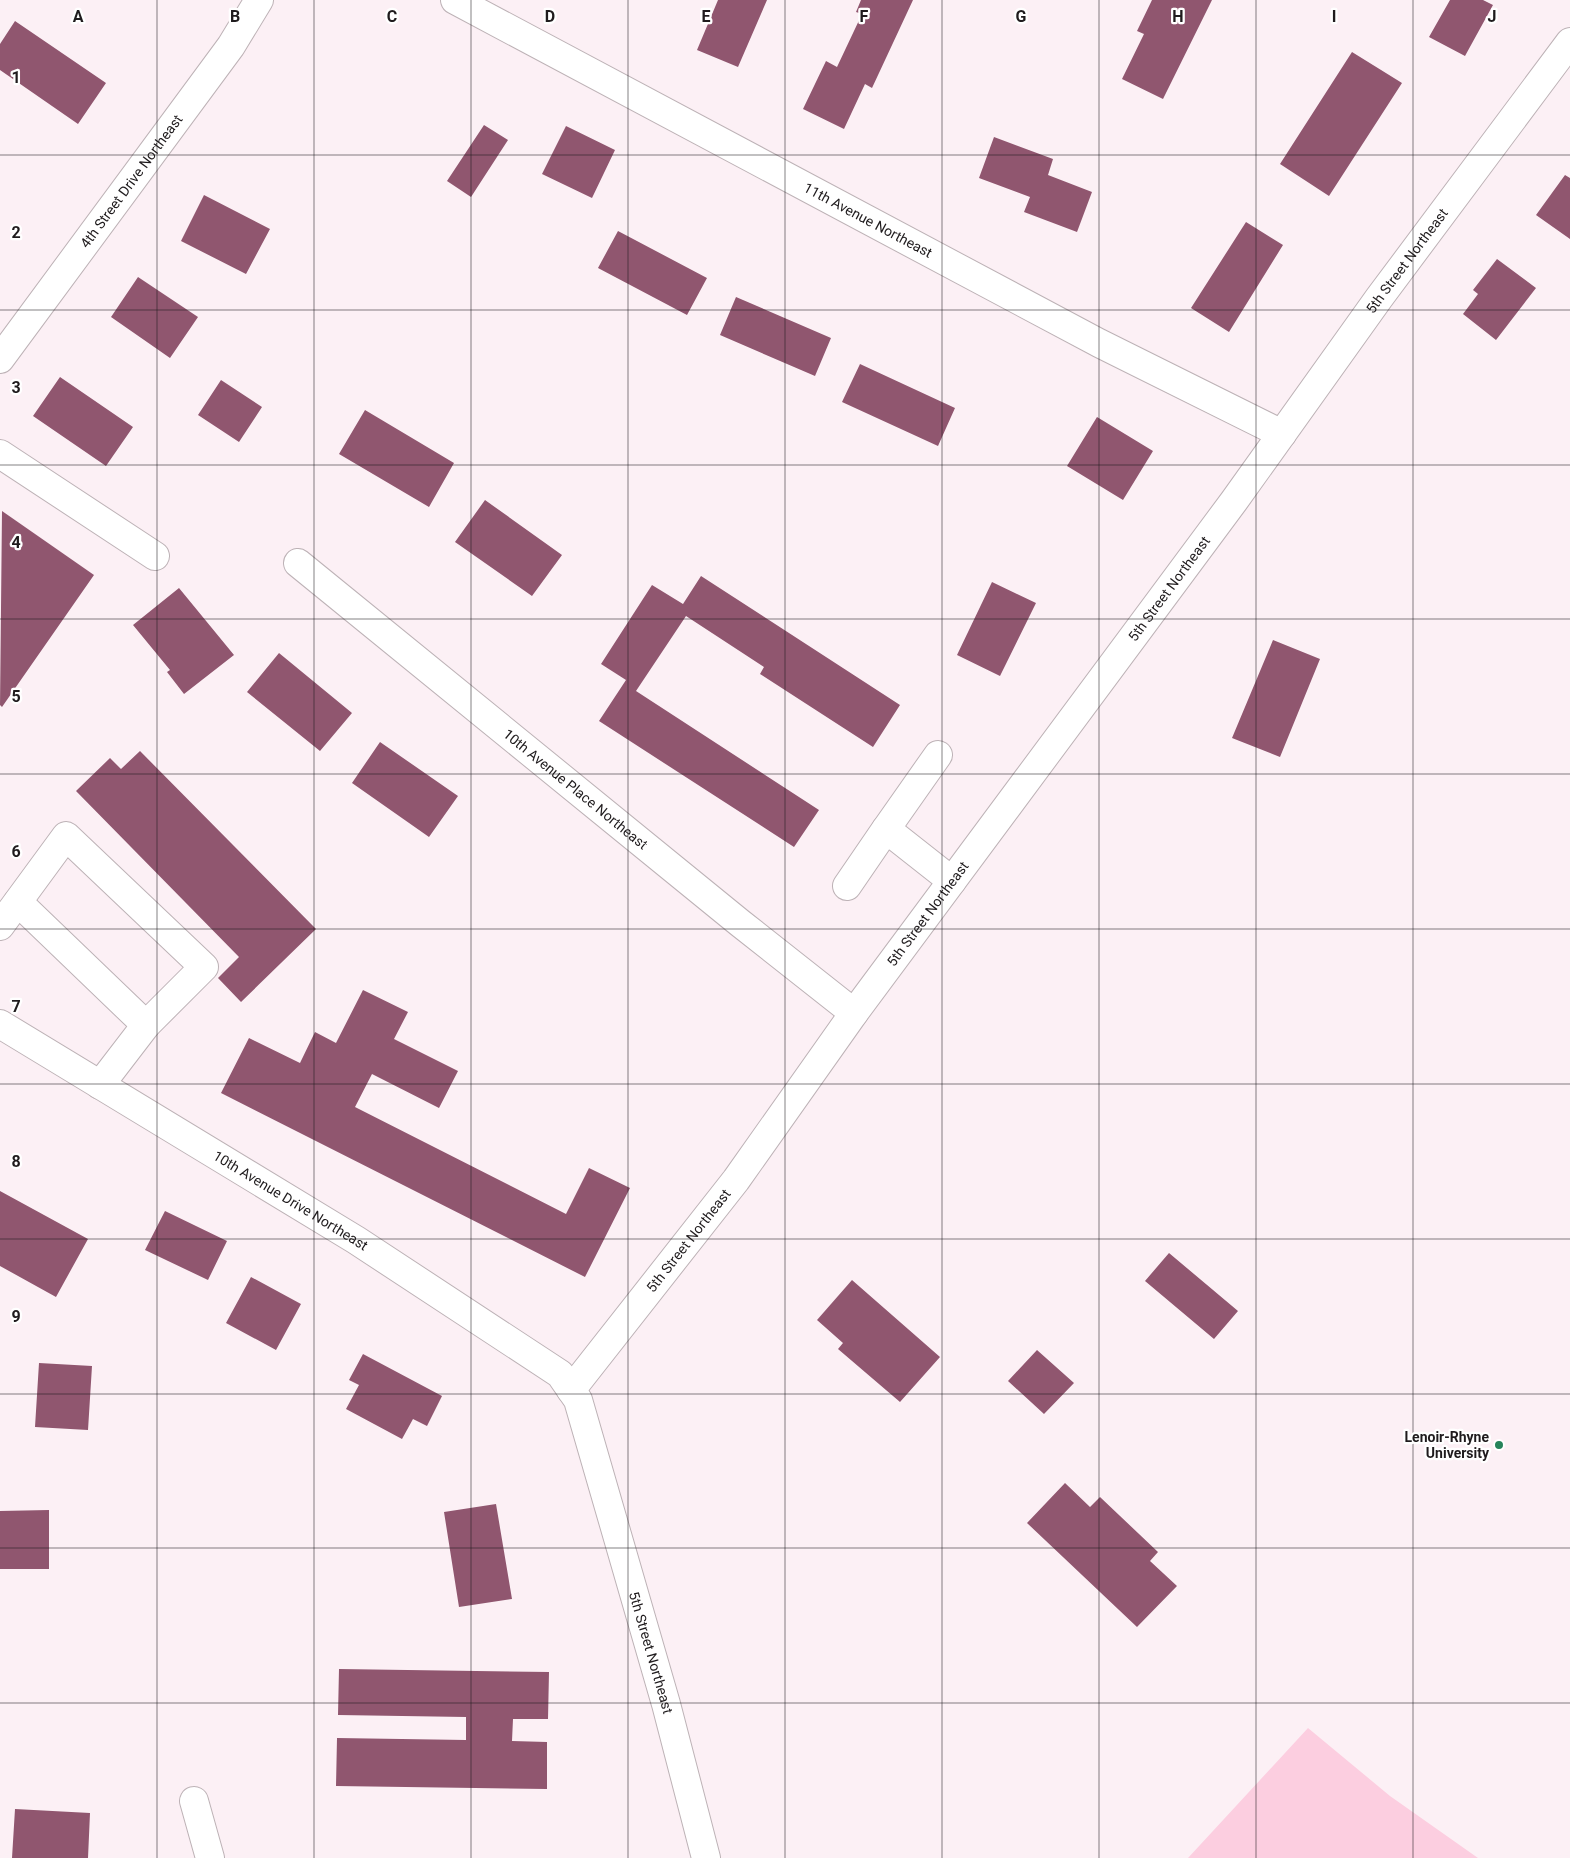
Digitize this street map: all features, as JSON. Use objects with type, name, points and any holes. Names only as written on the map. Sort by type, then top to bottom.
[{"type":"street","name":"4th Street Drive Northeast","points":[[0,359],[231,46],[259,0]]},
{"type":"street","name":"11th Avenue Northeast","points":[[455,0],[1099,342],[1282,434]]},
{"type":"street","name":"5th Street Northeast","points":[[706,1858],[666,1704],[578,1400],[571,1390],[736,1180],[854,1012],[952,882],[1282,434],[1379,298],[1570,42]]},
{"type":"street","points":[[0,454],[155,556]]},
{"type":"street","name":"10th Avenue Place Northeast","points":[[298,563],[740,924],[854,1012]]},
{"type":"street","points":[[847,886],[938,755]]},
{"type":"street","points":[[886,829],[952,882]]},
{"type":"street","points":[[0,926],[66,836],[204,967],[146,1025],[100,1085]]},
{"type":"street","points":[[18,902],[146,1025]]},
{"type":"street","name":"10th Avenue Drive Northeast","points":[[0,1024],[356,1240],[560,1374],[571,1390]]},
{"type":"street","points":[[194,1802],[210,1858]]},
{"type":"shaded area","points":[[1308,1728],[1390,1796],[1478,1858],[1188,1858]]},
{"type":"building","points":[[718,0],[767,0],[738,67],[697,50]]},
{"type":"building","points":[[861,0],[913,0],[872,88],[865,84],[844,129],[803,109],[826,61],[837,67],[862,14],[856,12]]},
{"type":"building","points":[[1152,0],[1212,0],[1163,99],[1122,79],[1144,34],[1137,31]]},
{"type":"building","points":[[1450,0],[1483,0],[1493,5],[1465,56],[1429,37]]},
{"type":"building","points":[[15,21],[106,83],[78,124],[0,70],[0,44]]},
{"type":"building","points":[[1352,52],[1402,83],[1329,196],[1280,164]]},
{"type":"building","points":[[484,125],[508,140],[471,197],[447,181]]},
{"type":"building","points":[[566,126],[615,150],[592,198],[542,174]]},
{"type":"building","points":[[994,137],[1053,159],[1048,175],[1092,192],[1077,232],[1024,212],[1030,197],[979,178]]},
{"type":"building","points":[[1565,175],[1570,178],[1570,239],[1536,215]]},
{"type":"building","points":[[204,195],[270,229],[246,274],[181,241]]},
{"type":"building","points":[[1246,222],[1283,245],[1229,332],[1191,308]]},
{"type":"building","points":[[618,231],[707,278],[687,315],[598,268]]},
{"type":"building","points":[[1497,259],[1536,288],[1496,340],[1463,314],[1478,294],[1473,290]]},
{"type":"building","points":[[138,277],[198,317],[170,358],[111,317]]},
{"type":"building","points":[[736,297],[831,338],[815,376],[720,335]]},
{"type":"building","points":[[860,364],[955,408],[938,446],[842,402]]},
{"type":"building","points":[[60,377],[133,427],[106,466],[33,416]]},
{"type":"building","points":[[221,380],[262,407],[239,442],[198,415]]},
{"type":"building","points":[[365,410],[454,463],[429,507],[339,454]]},
{"type":"building","points":[[1097,417],[1153,451],[1123,500],[1067,466]]},
{"type":"building","points":[[485,500],[562,555],[532,596],[455,542]]},
{"type":"building","points":[[2,511],[94,575],[2,707],[0,705]]},
{"type":"building","points":[[701,576],[900,705],[873,747],[760,674],[764,667],[686,616],[636,691],[819,810],[794,847],[599,721],[626,680],[601,664],[652,585],[683,604]]},
{"type":"building","points":[[992,582],[1036,603],[1000,676],[957,655]]},
{"type":"building","points":[[179,588],[234,655],[184,694],[167,672],[170,670],[133,625]]},
{"type":"building","points":[[1273,640],[1320,659],[1280,757],[1232,738]]},
{"type":"building","points":[[279,653],[352,713],[320,751],[247,692]]},
{"type":"building","points":[[380,742],[458,796],[429,837],[352,783]]},
{"type":"building","points":[[140,751],[316,929],[241,1002],[218,978],[239,957],[76,791],[110,758],[121,769]]},
{"type":"building","points":[[363,990],[408,1012],[394,1039],[458,1071],[439,1108],[372,1074],[355,1107],[566,1214],[589,1168],[630,1188],[585,1277],[221,1093],[249,1038],[300,1063],[315,1032],[336,1043]]},
{"type":"building","points":[[0,1191],[88,1239],[56,1297],[0,1266]]},
{"type":"building","points":[[165,1211],[227,1241],[208,1280],[145,1250]]},
{"type":"building","points":[[1169,1253],[1238,1311],[1214,1339],[1145,1281]]},
{"type":"building","points":[[251,1277],[301,1304],[276,1350],[226,1323]]},
{"type":"building","points":[[852,1280],[940,1357],[900,1402],[838,1349],[843,1343],[817,1320]]},
{"type":"building","points":[[1037,1350],[1074,1383],[1044,1414],[1008,1381]]},
{"type":"building","points":[[363,1354],[442,1396],[427,1426],[413,1419],[402,1439],[346,1409],[359,1385],[349,1380]]},
{"type":"building","points":[[39,1363],[92,1366],[88,1430],[35,1427]]},
{"type":"building","points":[[1065,1483],[1090,1507],[1100,1497],[1158,1552],[1150,1561],[1177,1586],[1137,1627],[1027,1523]]},
{"type":"building","points":[[496,1504],[512,1599],[459,1607],[444,1512]]},
{"type":"building","points":[[49,1510],[49,1569],[0,1569],[0,1511]]},
{"type":"building","points":[[339,1669],[549,1672],[548,1719],[513,1719],[512,1741],[547,1742],[547,1789],[336,1786],[337,1738],[466,1740],[466,1717],[338,1715]]},
{"type":"building","points":[[15,1809],[90,1813],[88,1858],[12,1858]]},
{"type":"place","name":"Lenoir-Rhyne University","points":[[1499,1445]]}]
